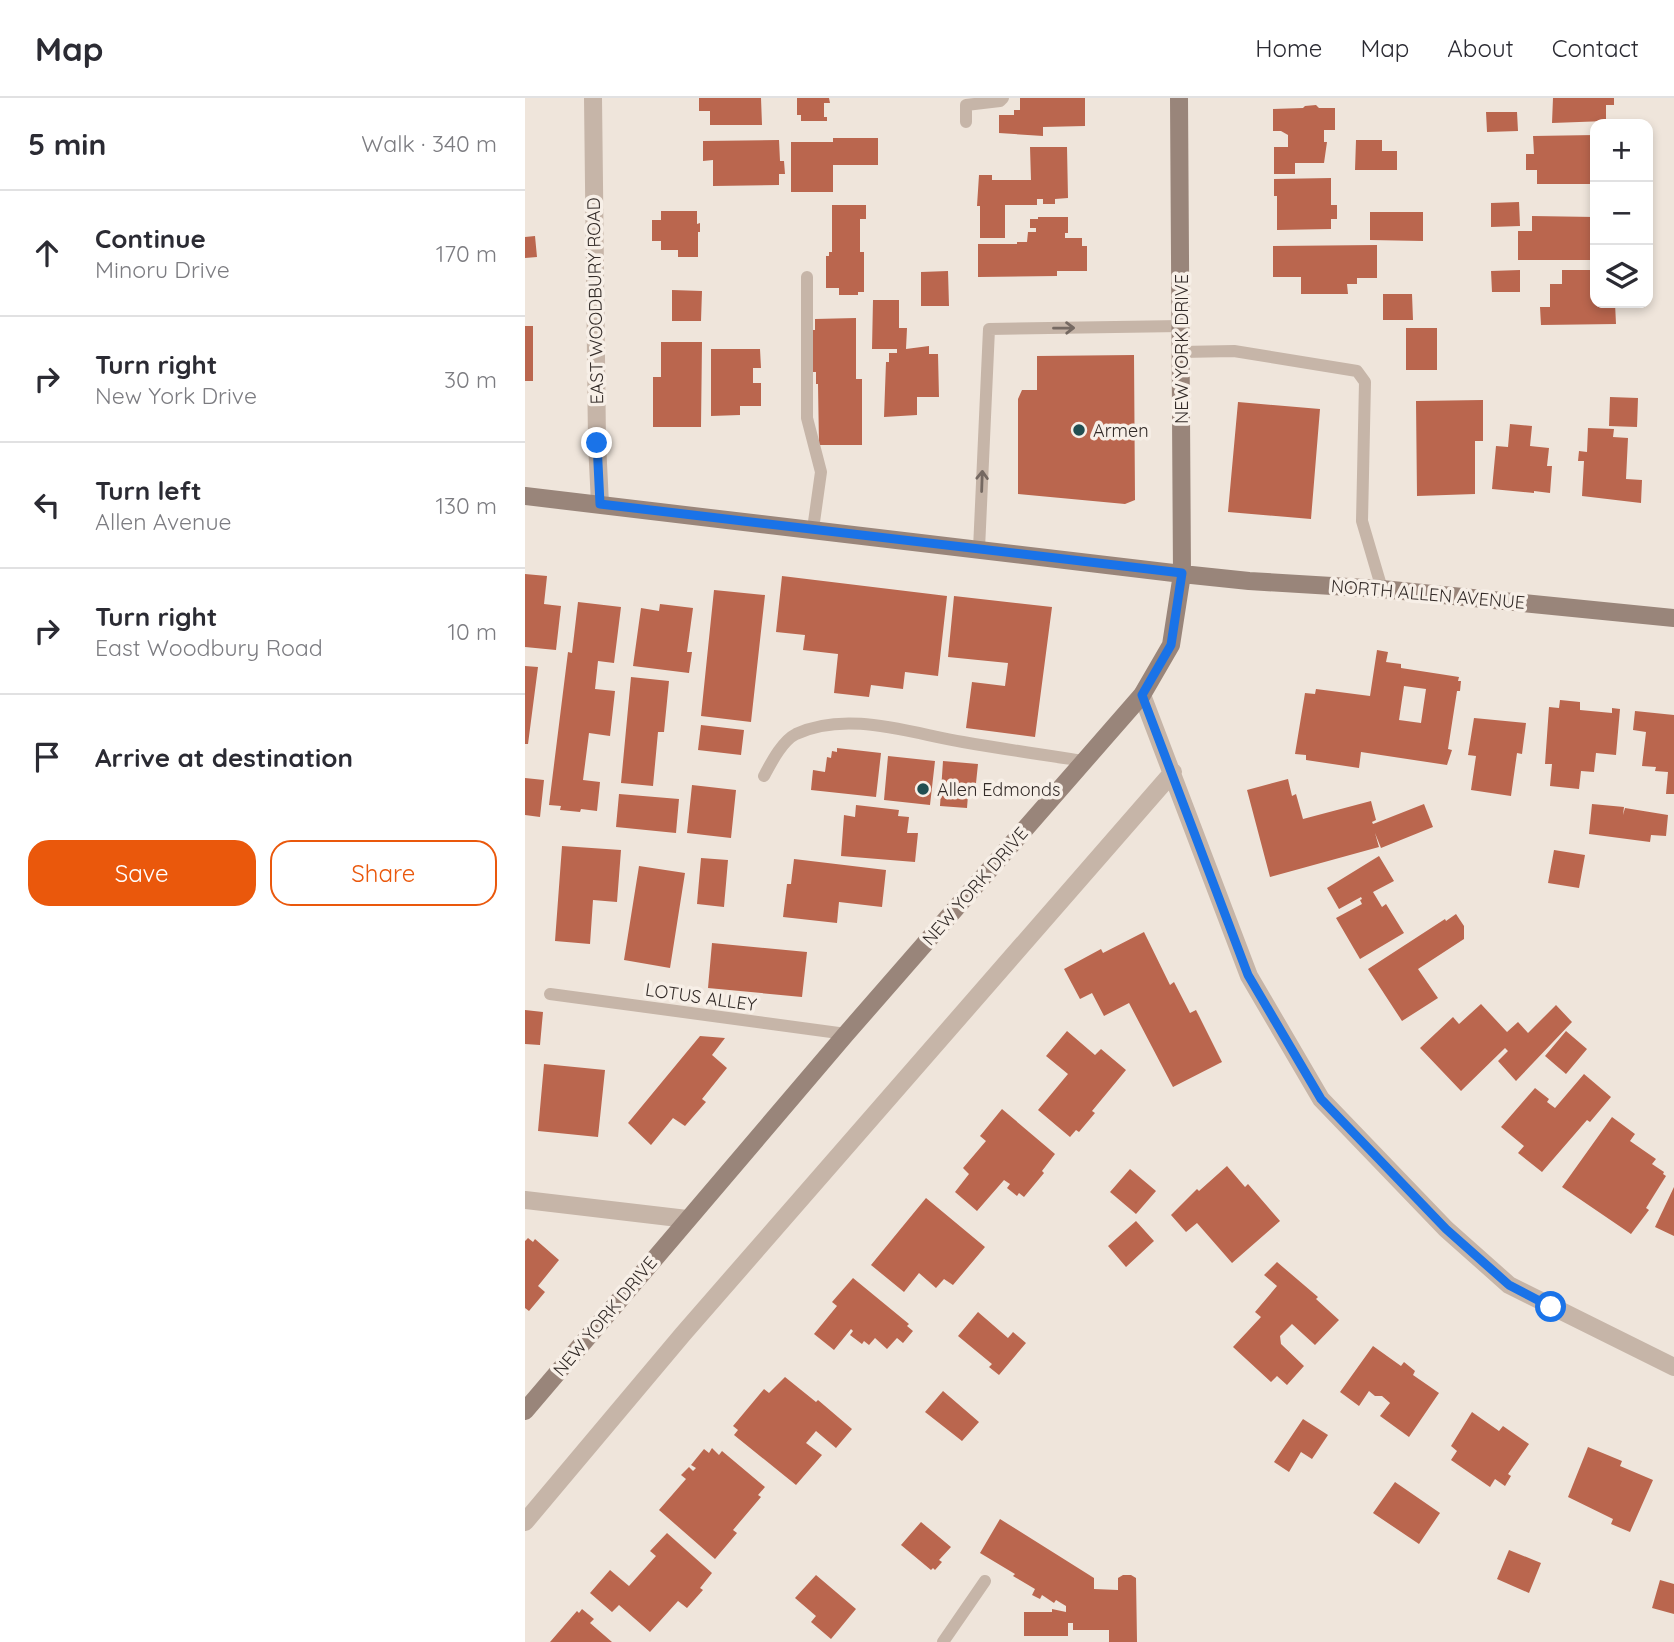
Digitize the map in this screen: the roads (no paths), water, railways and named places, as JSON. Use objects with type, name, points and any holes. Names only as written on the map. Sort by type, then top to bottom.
[{"type":"street","name":"EAST WOODBURY ROAD","points":[[593,98],[600,504]]},
{"type":"street","name":"NEW YORK DRIVE","points":[[525,1411],[846,1034],[1142,695],[1171,645],[1182,573],[1179,98]]},
{"type":"street","name":"NORTH ALLEN AVENUE","points":[[525,496],[1182,573],[1382,589],[1674,618]]},
{"type":"street","points":[[1142,695],[1248,975],[1321,1099],[1446,1229],[1509,1285],[1674,1367]]},
{"type":"street","points":[[525,1521],[683,1334],[1173,772]]},
{"type":"street","points":[[525,1200],[687,1219]]},
{"type":"lane","points":[[966,122],[966,106],[1000,101],[1003,98]]},
{"type":"lane","points":[[807,277],[807,418],[821,472],[813,529]]},
{"type":"lane","points":[[979,549],[989,329],[1181,326]]},
{"type":"lane","points":[[1181,352],[1234,351],[1357,371],[1365,382],[1362,521],[1382,589]]},
{"type":"lane","points":[[764,776],[792,735],[820,725],[872,725],[1084,761]]},
{"type":"lane","name":"LOTUS ALLEY","points":[[550,994],[846,1034]]},
{"type":"lane","points":[[943,1642],[985,1581]]},
{"type":"place","name":"Armen","points":[[1079,430]]},
{"type":"place","name":"Allen Edmonds","points":[[923,789]]}]
